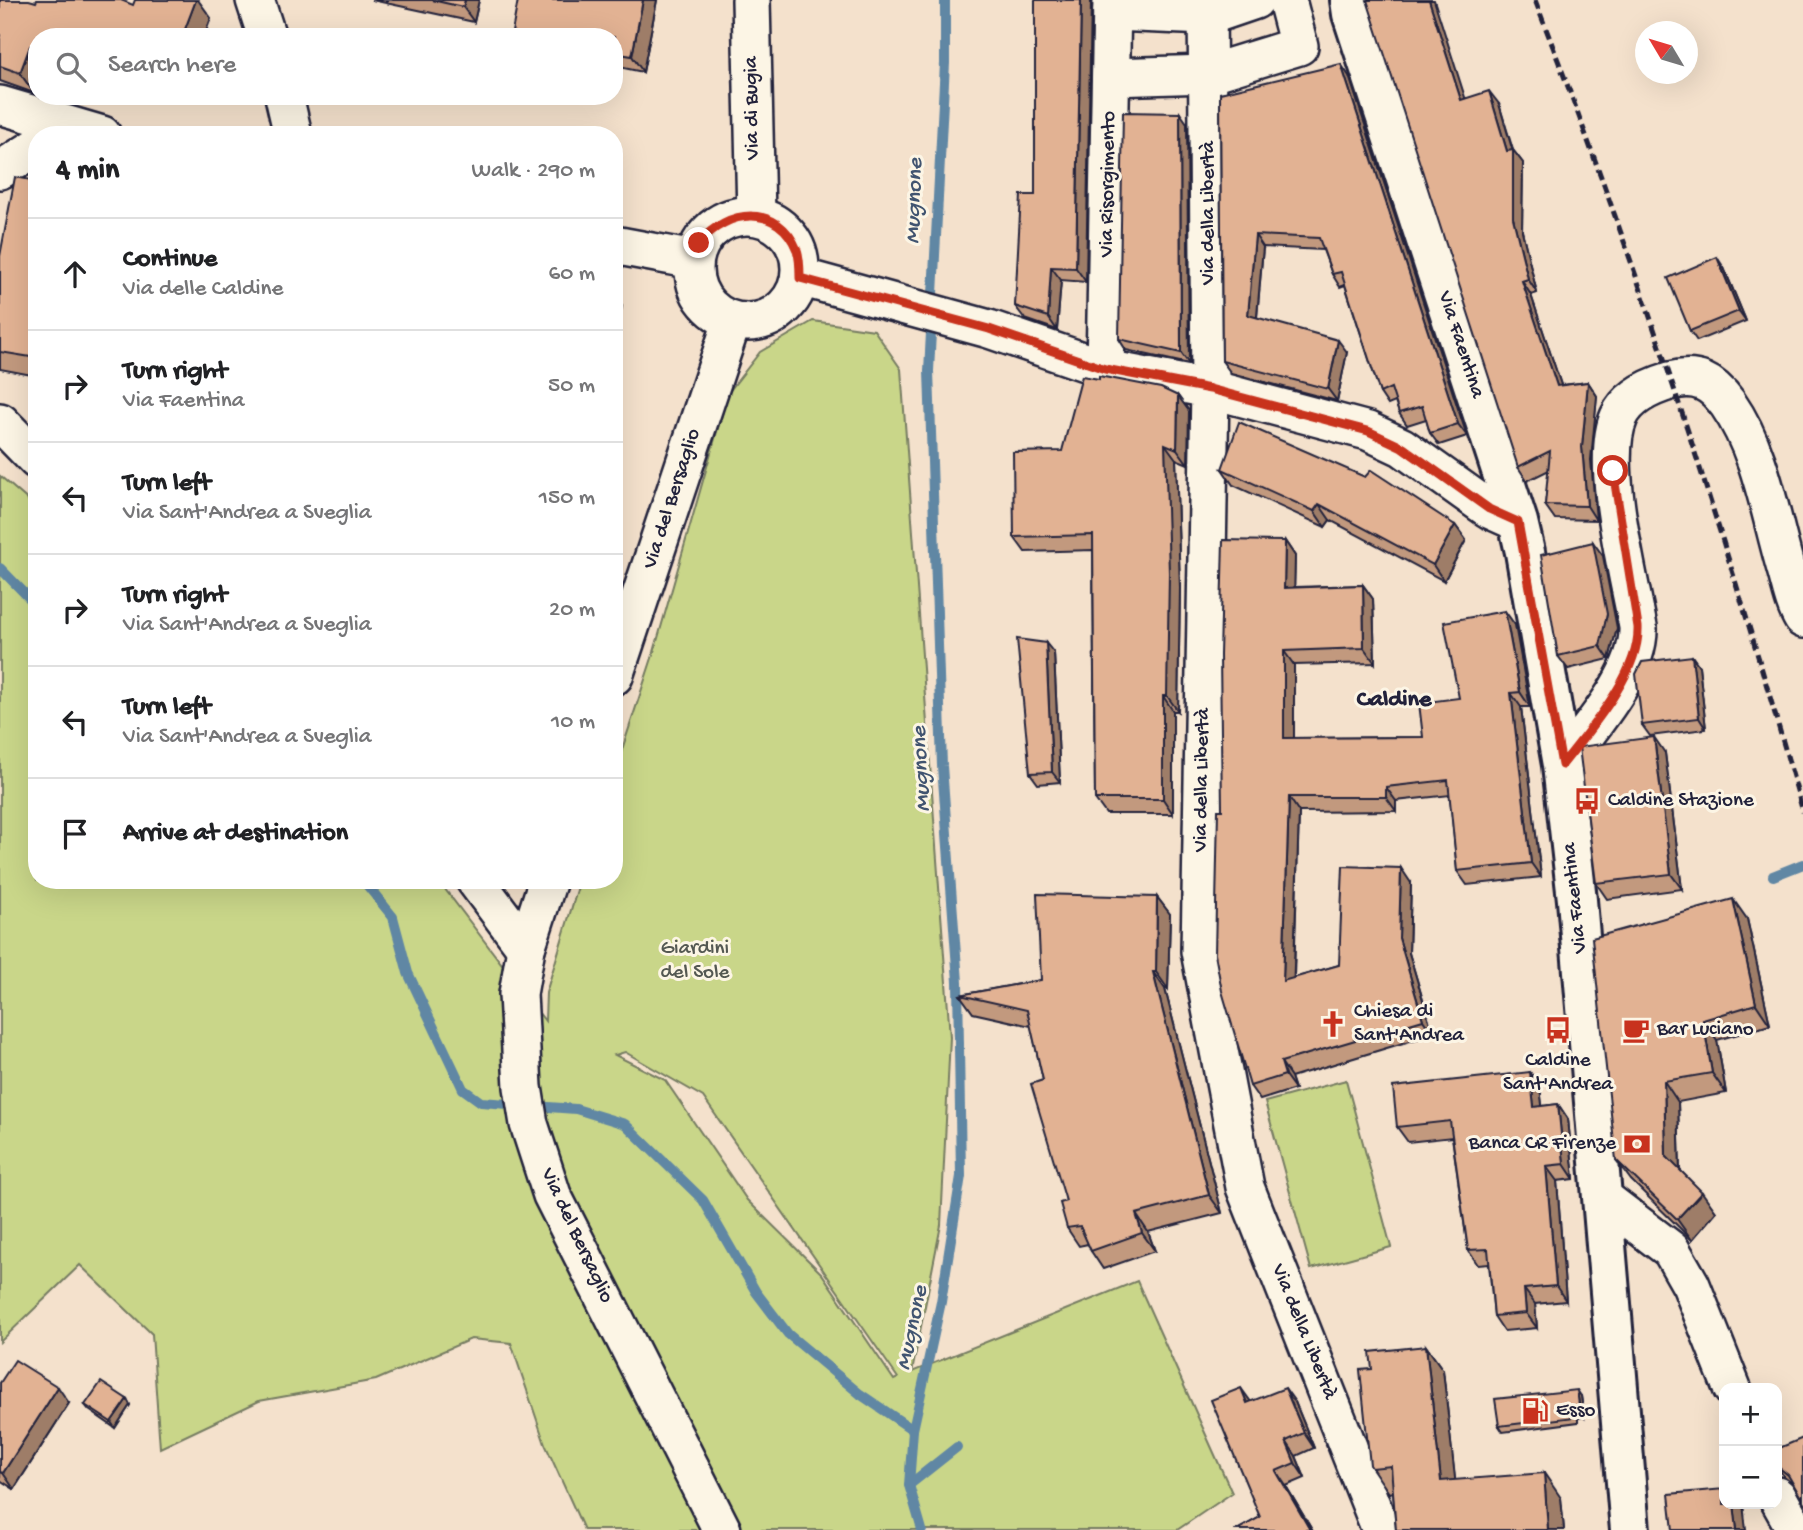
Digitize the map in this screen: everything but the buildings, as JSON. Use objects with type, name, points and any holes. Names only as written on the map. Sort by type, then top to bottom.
[{"type":"main road","name":"Via Faentina","points":[[1350,0],[1352,14],[1518,522],[1562,765],[1577,900],[1630,1530]]},
{"type":"street","points":[[255,0],[264,28]]},
{"type":"street","name":"Via di Bugia","points":[[751,0],[756,216]]},
{"type":"street","points":[[1112,6],[1208,8],[1255,0]]},
{"type":"street","points":[[1111,76],[1208,74],[1299,46],[1287,0]]},
{"type":"street","name":"Via Risorgimento","points":[[1105,369],[1112,6]]},
{"type":"street","name":"Via della Libertà","points":[[1208,8],[1210,389],[1200,951],[1245,1187],[1381,1530]]},
{"type":"street","points":[[0,105],[35,126]]},
{"type":"street","points":[[286,105],[291,126]]},
{"type":"street","points":[[0,170],[28,150]]},
{"type":"street","points":[[756,216],[789,235],[798,252],[800,278],[794,295],[772,317],[754,323],[732,322],[704,303],[693,278],[694,260],[699,243],[710,230],[726,219],[756,216]]},
{"type":"street","points":[[623,247],[694,260]]},
{"type":"street","points":[[800,278],[989,329],[1105,369],[1210,389],[1368,431],[1402,447],[1489,509],[1518,522]]},
{"type":"street","name":"Via del Bersaglio","points":[[623,645],[732,322]]},
{"type":"street","points":[[1562,765],[1620,684],[1636,650],[1638,627],[1613,471],[1615,431],[1619,416],[1636,396],[1672,381],[1698,378],[1716,388],[1728,404],[1751,447],[1803,619]]},
{"type":"street","points":[[0,422],[28,451]]},
{"type":"street","points":[[482,889],[526,948]]},
{"type":"street","name":"Via del Bersaglio","points":[[545,889],[526,948],[518,993],[523,1087],[529,1124],[552,1195],[722,1530]]},
{"type":"street","points":[[1603,1198],[1671,1250],[1691,1286],[1730,1383]]},
{"type":"street","points":[[1782,1505],[1796,1530]]},
{"type":"green space","name":"Giardini del Sole","points":[[813,321],[874,330],[901,369],[950,1037],[941,1225],[912,1372],[1137,1281],[1232,1493],[1177,1530],[584,1530],[545,1444],[511,1343],[471,1339],[376,1380],[259,1401],[160,1448],[152,1334],[80,1265],[0,1342],[0,476],[28,500],[28,889],[445,889],[545,1021],[546,993],[577,889],[623,889],[623,747],[654,652],[728,393],[760,352]],"holes":[[[625,1052],[703,1097],[898,1378],[894,1380],[822,1274],[747,1200],[665,1080],[615,1055]]]},
{"type":"green space","points":[[1346,1080],[1391,1247],[1311,1269],[1265,1102]]},
{"type":"waterway","name":"Mugnone","points":[[922,1530],[909,1485],[913,1430],[941,1302],[961,1176],[958,982],[942,766],[929,371],[945,63],[945,0]]},
{"type":"waterway","points":[[0,568],[28,597]]},
{"type":"waterway","points":[[1773,876],[1803,864]]},
{"type":"waterway","points":[[370,889],[393,917],[408,973],[463,1089],[481,1102],[576,1109],[625,1124],[703,1200],[756,1292],[788,1334],[860,1394],[913,1430]]},
{"type":"waterway","points":[[909,1485],[957,1447]]},
{"type":"railway","points":[[1535,0],[1610,201],[1679,403],[1774,709],[1803,812]]},
{"type":"place","name":"Caldine Stazione","points":[[1587,801]]},
{"type":"place","name":"Chiesa di Sant'Andrea","points":[[1333,1024]]},
{"type":"place","name":"Caldine Sant'Andrea","points":[[1558,1030]]},
{"type":"place","name":"Bar Luciano","points":[[1636,1030]]},
{"type":"place","name":"Banca CR Firenze","points":[[1637,1144]]},
{"type":"place","name":"Esso","points":[[1535,1411]]},
{"type":"district","name":"Caldine","points":[[1394,700]]},
{"type":"route","points":[[699,243],[710,230],[726,219],[756,216],[789,235],[798,252],[800,278],[989,329],[1105,369],[1210,389],[1368,431],[1402,447],[1489,509],[1518,522],[1562,765],[1620,684],[1632,664],[1636,650],[1638,627],[1613,471]]}]
